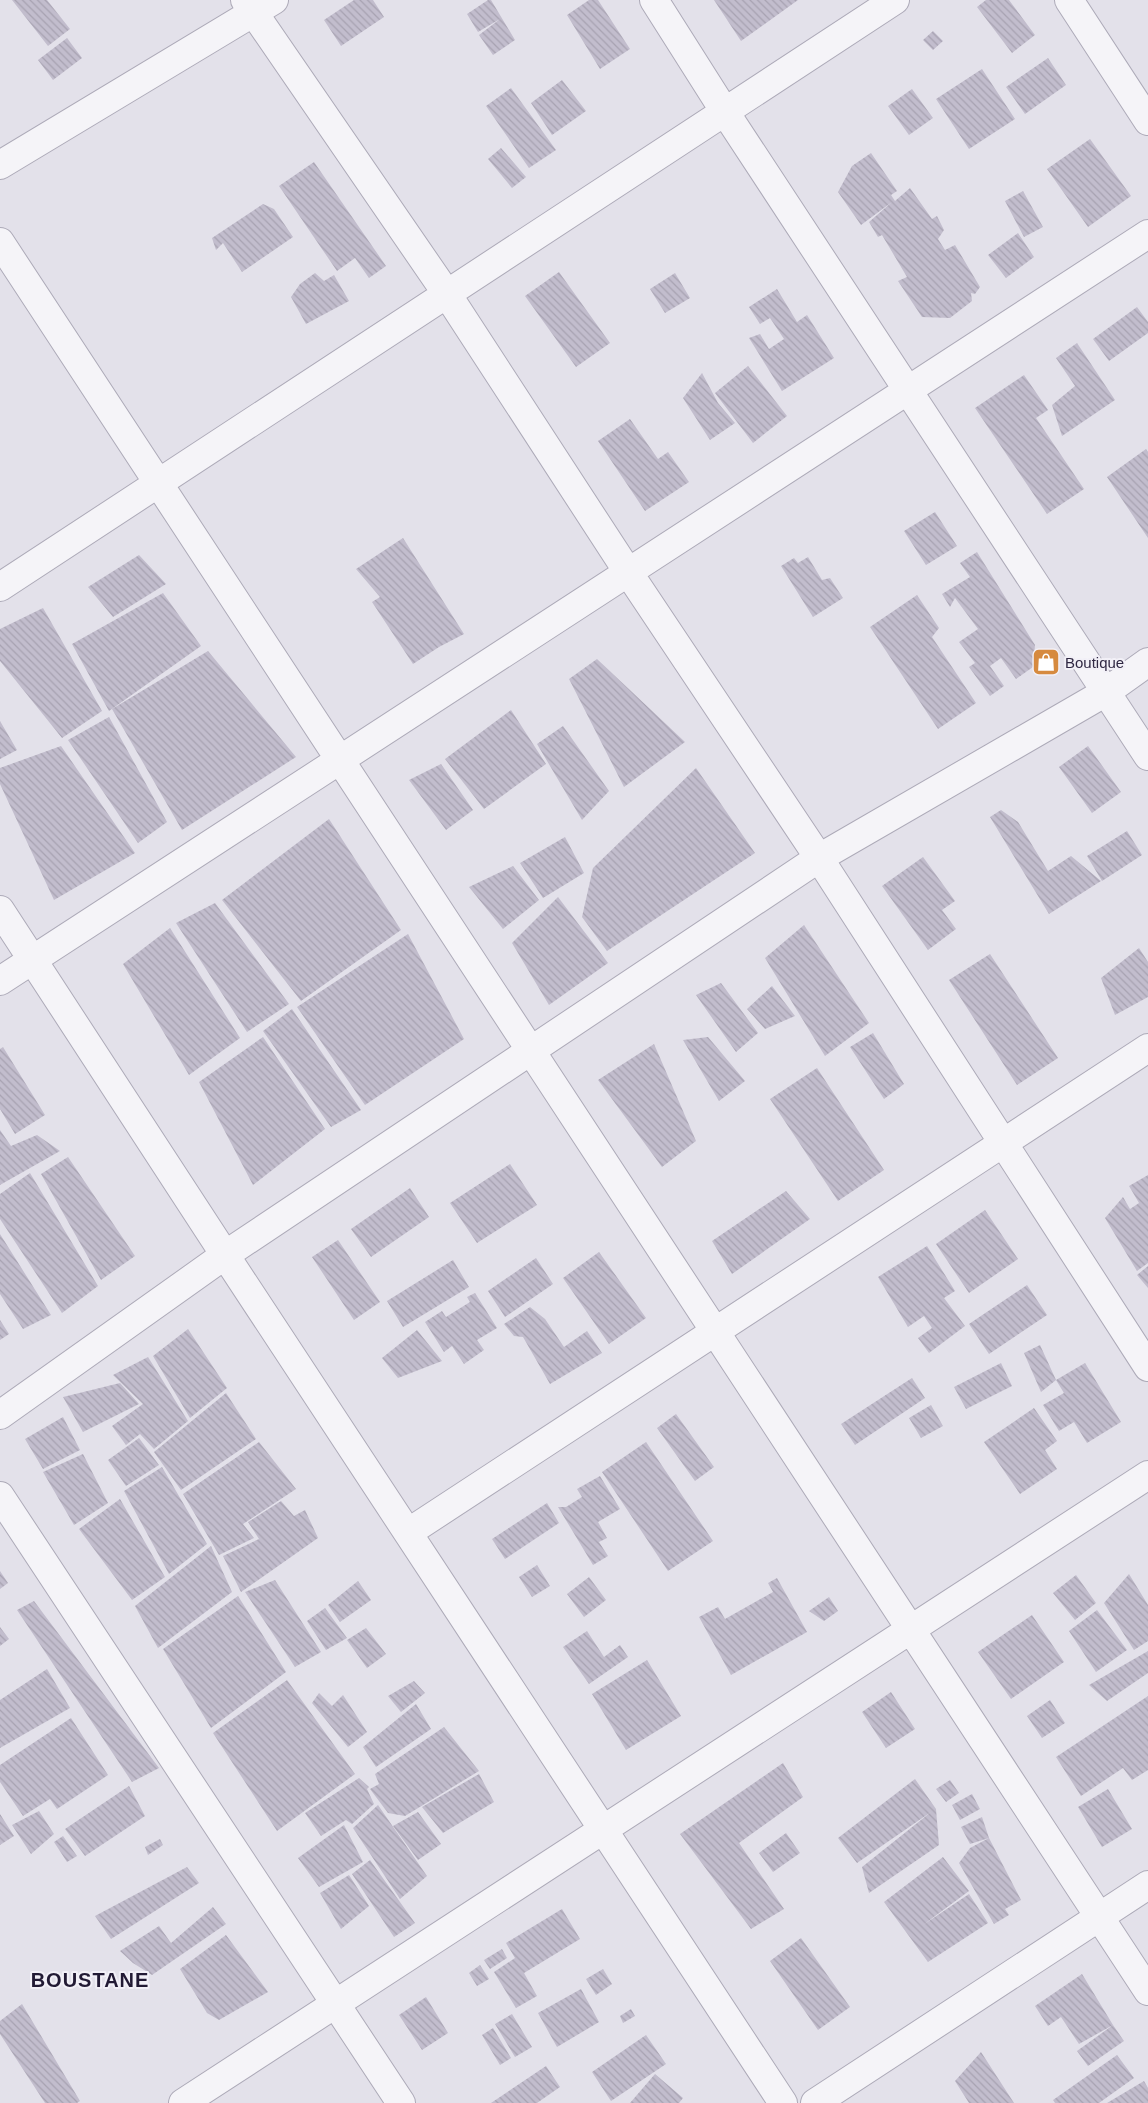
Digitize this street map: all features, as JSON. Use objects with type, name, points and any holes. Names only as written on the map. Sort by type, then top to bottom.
[{"type":"street","points":[[654,0],[725,112],[1148,756]]},
{"type":"street","points":[[0,587],[895,0]]},
{"type":"street","points":[[1069,0],[1148,121]]},
{"type":"street","points":[[0,165],[258,4],[628,572],[819,858],[1002,1144],[1148,1367]]},
{"type":"street","points":[[0,981],[1148,234]]},
{"type":"street","points":[[0,242],[1148,1991]]},
{"type":"street","points":[[0,1415],[225,1255],[531,1053],[819,858],[1106,692],[1148,662]]},
{"type":"street","points":[[0,910],[783,2103]]},
{"type":"street","points":[[409,1532],[1148,1048]]},
{"type":"street","points":[[183,2103],[1148,1475]]},
{"type":"street","points":[[0,1496],[401,2103]]},
{"type":"street","points":[[815,2103],[1148,1885]]},
{"type":"building","points":[[12,0],[47,0],[70,29],[48,46]]},
{"type":"building","points":[[354,0],[373,0],[384,17],[341,46],[324,20]]},
{"type":"building","points":[[488,0],[491,0],[515,40],[493,55],[479,35],[500,19],[478,32],[467,14]]},
{"type":"building","points":[[589,0],[598,0],[630,49],[600,69],[567,15]]},
{"type":"building","points":[[714,0],[798,0],[741,41]]},
{"type":"building","points":[[986,0],[1009,0],[1035,35],[1012,53],[977,7]]},
{"type":"building","points":[[933,31],[943,41],[933,50],[923,40]]},
{"type":"building","points":[[67,38],[82,58],[53,80],[38,60]]},
{"type":"building","points":[[1048,58],[1066,85],[1025,114],[1006,87]]},
{"type":"building","points":[[982,69],[1015,119],[969,149],[936,99]]},
{"type":"building","points":[[562,80],[586,111],[552,135],[531,103]]},
{"type":"building","points":[[511,88],[556,150],[529,168],[486,106]]},
{"type":"building","points":[[912,89],[933,118],[909,135],[888,106]]},
{"type":"building","points":[[1090,139],[1131,196],[1088,227],[1047,169]]},
{"type":"building","points":[[501,148],[526,177],[512,188],[488,159]]},
{"type":"building","points":[[871,153],[897,191],[891,195],[895,201],[910,188],[932,219],[937,216],[944,230],[938,239],[945,250],[955,245],[980,287],[975,294],[971,293],[972,301],[950,318],[922,317],[898,281],[907,277],[882,235],[878,237],[869,222],[892,202],[861,225],[838,192],[852,166]]},
{"type":"building","points":[[314,162],[386,266],[369,278],[355,258],[337,271],[279,186]]},
{"type":"building","points":[[1023,191],[1043,227],[1024,237],[1005,201]]},
{"type":"building","points":[[263,204],[274,209],[293,237],[242,272],[223,243],[216,250],[212,238]]},
{"type":"building","points":[[1018,233],[1034,257],[1006,278],[988,255]]},
{"type":"building","points":[[559,272],[610,343],[576,367],[525,296]]},
{"type":"building","points":[[315,273],[324,281],[334,275],[349,301],[306,324],[291,297],[300,284]]},
{"type":"building","points":[[675,273],[690,298],[665,313],[650,289]]},
{"type":"building","points":[[777,289],[797,322],[807,315],[834,358],[782,391],[749,338],[760,334],[769,349],[784,339],[770,318],[760,324],[749,307]]},
{"type":"building","points":[[1137,307],[1148,322],[1148,333],[1109,361],[1093,339]]},
{"type":"building","points":[[1077,343],[1115,400],[1062,436],[1052,405],[1075,386],[1056,358]]},
{"type":"building","points":[[748,366],[787,416],[753,443],[715,393]]},
{"type":"building","points":[[702,373],[718,403],[735,423],[710,440],[683,398]]},
{"type":"building","points":[[1024,375],[1048,410],[1036,418],[1084,489],[1047,514],[975,408]]},
{"type":"building","points":[[630,419],[658,459],[668,452],[689,482],[645,511],[598,441]]},
{"type":"building","points":[[1146,449],[1148,452],[1148,538],[1107,477]]},
{"type":"building","points":[[935,512],[957,546],[926,565],[904,531]]},
{"type":"building","points":[[403,538],[464,634],[413,664],[372,602],[380,597],[356,569]]},
{"type":"building","points":[[977,552],[1035,645],[1033,667],[1016,679],[1001,658],[990,666],[1004,686],[990,696],[969,667],[975,663],[959,642],[978,629],[955,598],[950,607],[942,594],[970,577],[960,563]]},
{"type":"building","points":[[139,555],[166,584],[113,617],[88,587]]},
{"type":"building","points":[[808,557],[822,580],[830,578],[843,598],[813,617],[781,566],[794,558],[798,563]]},
{"type":"building","points":[[163,593],[201,646],[109,711],[72,644]]},
{"type":"building","points":[[917,595],[939,628],[932,637],[976,703],[938,729],[870,627]]},
{"type":"building","points":[[43,608],[102,711],[62,738],[0,661],[0,629]]},
{"type":"building","points":[[208,651],[296,757],[182,830],[112,709]]},
{"type":"building","points":[[597,659],[685,742],[624,787],[569,679]]},
{"type":"building","points":[[511,710],[546,764],[484,809],[445,759]]},
{"type":"building","points":[[109,717],[167,822],[138,843],[68,740]]},
{"type":"building","points":[[0,721],[17,750],[0,759]]},
{"type":"building","points":[[563,726],[609,791],[582,820],[537,744]]},
{"type":"building","points":[[61,746],[135,853],[54,900],[0,784],[0,768]]},
{"type":"building","points":[[1088,746],[1121,792],[1092,813],[1059,767]]},
{"type":"building","points":[[441,764],[473,810],[446,830],[409,780]]},
{"type":"building","points":[[696,768],[755,853],[607,951],[582,917],[593,868]]},
{"type":"building","points":[[1001,810],[1018,822],[1048,871],[1071,856],[1101,881],[1049,914],[990,817]]},
{"type":"building","points":[[329,819],[401,930],[301,1001],[222,900]]},
{"type":"building","points":[[1127,831],[1142,855],[1102,881],[1087,856]]},
{"type":"building","points":[[565,837],[584,873],[543,898],[520,863]]},
{"type":"building","points":[[923,857],[955,901],[942,910],[956,929],[928,950],[882,886]]},
{"type":"building","points":[[513,866],[539,900],[503,929],[469,887]]},
{"type":"building","points":[[558,897],[608,963],[549,1005],[512,943]]},
{"type":"building","points":[[215,903],[289,1004],[247,1032],[176,923]]},
{"type":"building","points":[[804,925],[869,1023],[825,1056],[765,958]]},
{"type":"building","points":[[170,928],[240,1038],[189,1075],[123,964]]},
{"type":"building","points":[[408,934],[464,1039],[365,1105],[297,1007]]},
{"type":"building","points":[[1139,948],[1148,962],[1148,997],[1115,1015],[1101,978]]},
{"type":"building","points":[[990,954],[1058,1058],[1017,1085],[949,980]]},
{"type":"building","points":[[721,983],[758,1033],[736,1052],[696,995]]},
{"type":"building","points":[[772,986],[795,1016],[765,1029],[747,1009]]},
{"type":"building","points":[[292,1009],[361,1110],[331,1127],[263,1031]]},
{"type":"building","points":[[873,1033],[904,1084],[884,1099],[850,1047]]},
{"type":"building","points":[[263,1037],[325,1129],[253,1185],[199,1082]]},
{"type":"building","points":[[708,1037],[745,1081],[719,1101],[683,1040]]},
{"type":"building","points":[[654,1044],[696,1141],[662,1167],[598,1080]]},
{"type":"building","points":[[3,1047],[45,1115],[15,1134],[0,1109],[0,1049]]},
{"type":"building","points":[[817,1068],[884,1170],[838,1201],[770,1099]]},
{"type":"building","points":[[0,1130],[11,1146],[37,1135],[60,1151],[0,1185]]},
{"type":"building","points":[[68,1157],[135,1256],[101,1280],[41,1174]]},
{"type":"building","points":[[510,1164],[537,1205],[477,1243],[450,1203]]},
{"type":"building","points":[[30,1173],[98,1286],[62,1313],[0,1219],[0,1194]]},
{"type":"building","points":[[1148,1175],[1148,1263],[1137,1271],[1105,1218],[1123,1197],[1130,1209],[1139,1203],[1129,1186]]},
{"type":"building","points":[[410,1188],[429,1217],[371,1257],[351,1229]]},
{"type":"building","points":[[786,1191],[810,1219],[732,1274],[712,1241]]},
{"type":"building","points":[[985,1210],[1018,1259],[969,1293],[936,1244]]},
{"type":"building","points":[[0,1234],[51,1315],[23,1329],[0,1294]]},
{"type":"building","points":[[338,1240],[380,1302],[354,1320],[312,1257]]},
{"type":"building","points":[[927,1246],[955,1291],[944,1298],[965,1326],[929,1353],[918,1338],[932,1328],[924,1316],[908,1327],[878,1277]]},
{"type":"building","points":[[599,1252],[646,1318],[609,1344],[563,1278]]},
{"type":"building","points":[[536,1258],[553,1284],[505,1317],[488,1291]]},
{"type":"building","points":[[453,1260],[469,1287],[403,1327],[387,1301]]},
{"type":"building","points":[[1148,1266],[1148,1288],[1137,1275]]},
{"type":"building","points":[[1027,1285],[1047,1315],[989,1354],[969,1324]]},
{"type":"building","points":[[475,1293],[497,1328],[477,1340],[484,1350],[464,1364],[452,1346],[444,1352],[425,1322],[442,1311],[446,1317],[470,1302],[467,1297]]},
{"type":"building","points":[[530,1307],[545,1319],[564,1347],[587,1331],[602,1353],[550,1384],[523,1337],[514,1336],[504,1324]]},
{"type":"building","points":[[0,1320],[9,1334],[0,1340]]},
{"type":"building","points":[[188,1329],[227,1388],[190,1418],[153,1356]]},
{"type":"building","points":[[417,1330],[442,1361],[398,1378],[382,1358]]},
{"type":"building","points":[[1040,1345],[1056,1380],[1041,1392],[1024,1353]]},
{"type":"building","points":[[148,1357],[188,1421],[154,1449],[140,1434],[126,1445],[112,1426],[143,1404],[113,1375]]},
{"type":"building","points":[[1001,1363],[1012,1386],[966,1409],[954,1387]]},
{"type":"building","points":[[1085,1363],[1121,1422],[1087,1443],[1074,1422],[1059,1431],[1043,1405],[1064,1393],[1056,1380]]},
{"type":"building","points":[[912,1378],[925,1398],[855,1445],[841,1424]]},
{"type":"building","points":[[120,1383],[139,1404],[83,1432],[63,1397]]},
{"type":"building","points":[[226,1393],[256,1439],[181,1490],[154,1452]]},
{"type":"building","points":[[931,1405],[943,1426],[921,1438],[909,1418]]},
{"type":"building","points":[[1034,1408],[1057,1441],[1045,1450],[1057,1469],[1020,1494],[984,1442]]},
{"type":"building","points":[[676,1414],[714,1467],[695,1481],[657,1428]]},
{"type":"building","points":[[63,1417],[80,1450],[43,1469],[25,1439]]},
{"type":"building","points":[[139,1438],[159,1465],[126,1486],[108,1460]]},
{"type":"building","points":[[259,1442],[296,1489],[243,1524],[254,1538],[219,1555],[183,1494]]},
{"type":"building","points":[[646,1442],[713,1541],[668,1571],[602,1472]]},
{"type":"building","points":[[83,1454],[108,1503],[74,1525],[43,1472]]},
{"type":"building","points":[[162,1467],[207,1544],[169,1574],[124,1491]]},
{"type":"building","points":[[600,1476],[620,1509],[598,1522],[607,1538],[599,1542],[608,1556],[593,1565],[558,1507],[566,1507],[582,1497],[577,1489]]},
{"type":"building","points":[[120,1499],[165,1577],[132,1600],[79,1529]]},
{"type":"building","points":[[281,1501],[294,1516],[305,1510],[318,1538],[241,1592],[223,1556],[259,1539],[248,1522]]},
{"type":"building","points":[[547,1503],[559,1523],[505,1559],[492,1539]]},
{"type":"building","points":[[211,1546],[232,1592],[158,1648],[135,1606]]},
{"type":"building","points":[[537,1565],[550,1586],[532,1597],[519,1577]]},
{"type":"building","points":[[0,1571],[8,1583],[0,1589]]},
{"type":"building","points":[[1129,1574],[1148,1605],[1148,1641],[1134,1650],[1104,1603]]},
{"type":"building","points":[[1076,1575],[1096,1603],[1075,1620],[1053,1593]]},
{"type":"building","points":[[589,1577],[606,1600],[584,1617],[567,1594]]},
{"type":"building","points":[[777,1578],[807,1632],[731,1675],[699,1617],[718,1607],[725,1619],[773,1592],[768,1583]]},
{"type":"building","points":[[275,1580],[321,1652],[295,1667],[245,1592]]},
{"type":"building","points":[[358,1581],[371,1600],[340,1622],[328,1605]]},
{"type":"building","points":[[238,1596],[286,1672],[211,1728],[163,1649]]},
{"type":"building","points":[[829,1597],[838,1611],[824,1621],[809,1611]]},
{"type":"building","points":[[34,1601],[159,1768],[132,1782],[17,1610]]},
{"type":"building","points":[[325,1608],[347,1638],[326,1650],[307,1621]]},
{"type":"building","points":[[1097,1610],[1127,1650],[1096,1672],[1069,1631]]},
{"type":"building","points":[[1032,1615],[1064,1662],[1011,1699],[978,1652]]},
{"type":"building","points":[[0,1627],[9,1639],[0,1646]]},
{"type":"building","points":[[366,1628],[386,1654],[367,1668],[347,1640]]},
{"type":"building","points":[[587,1631],[604,1657],[620,1645],[628,1657],[589,1684],[563,1647]]},
{"type":"building","points":[[1148,1651],[1148,1673],[1107,1701],[1089,1685]]},
{"type":"building","points":[[647,1660],[681,1716],[626,1750],[592,1694]]},
{"type":"building","points":[[47,1669],[70,1708],[0,1748],[0,1700]]},
{"type":"building","points":[[287,1680],[355,1774],[277,1831],[213,1733]]},
{"type":"building","points":[[414,1681],[425,1693],[401,1712],[388,1696]]},
{"type":"building","points":[[891,1692],[915,1729],[886,1748],[862,1712]]},
{"type":"building","points":[[319,1693],[332,1706],[343,1695],[367,1732],[348,1747],[312,1703]]},
{"type":"building","points":[[1148,1696],[1148,1770],[1132,1780],[1123,1768],[1081,1796],[1056,1757]]},
{"type":"building","points":[[1050,1700],[1065,1723],[1042,1738],[1027,1716]]},
{"type":"building","points":[[416,1704],[431,1729],[376,1767],[363,1747]]},
{"type":"building","points":[[71,1718],[108,1775],[57,1809],[50,1799],[23,1816],[0,1782],[0,1765]]},
{"type":"building","points":[[444,1727],[479,1771],[405,1816],[388,1813],[370,1789],[379,1784],[375,1774]]},
{"type":"building","points":[[783,1763],[803,1797],[739,1843],[784,1909],[751,1929],[680,1834]]},
{"type":"building","points":[[479,1774],[494,1802],[443,1833],[422,1807]]},
{"type":"building","points":[[359,1778],[369,1787],[367,1789],[374,1804],[352,1824],[346,1820],[321,1836],[305,1813]]},
{"type":"building","points":[[915,1779],[936,1809],[939,1845],[869,1893],[862,1867],[931,1812],[857,1863],[838,1838]]},
{"type":"building","points":[[950,1780],[959,1793],[946,1802],[936,1789]]},
{"type":"building","points":[[129,1786],[145,1816],[85,1856],[65,1829]]},
{"type":"building","points":[[1108,1789],[1132,1829],[1102,1847],[1078,1807]]},
{"type":"building","points":[[972,1794],[980,1809],[960,1820],[952,1805]]},
{"type":"building","points":[[378,1805],[427,1876],[400,1899],[353,1828]]},
{"type":"building","points":[[39,1811],[54,1834],[31,1854],[12,1825]]},
{"type":"building","points":[[418,1812],[441,1844],[418,1860],[393,1826]]},
{"type":"building","points":[[0,1814],[14,1836],[0,1845]]},
{"type":"building","points":[[982,1817],[989,1838],[970,1844],[961,1827]]},
{"type":"building","points":[[344,1825],[363,1862],[319,1887],[298,1858]]},
{"type":"building","points":[[786,1833],[800,1853],[773,1872],[759,1853]]},
{"type":"building","points":[[63,1836],[77,1856],[67,1862],[54,1842]]},
{"type":"building","points":[[989,1838],[1021,1900],[1005,1909],[1009,1915],[994,1924],[959,1863],[970,1848]]},
{"type":"building","points":[[160,1839],[163,1845],[148,1855],[145,1847]]},
{"type":"building","points":[[943,1857],[969,1891],[923,1925],[969,1894],[988,1923],[928,1962],[884,1902]]},
{"type":"building","points":[[370,1860],[415,1923],[394,1937],[352,1874]]},
{"type":"building","points":[[187,1867],[199,1883],[111,1939],[95,1916]]},
{"type":"building","points":[[349,1875],[369,1906],[341,1929],[320,1893]]},
{"type":"building","points":[[213,1907],[226,1924],[152,1975],[133,1963],[120,1951],[159,1926],[171,1943]]},
{"type":"building","points":[[562,1909],[580,1939],[524,1973],[537,1996],[516,2008],[494,1972],[515,1958],[506,1943]]},
{"type":"building","points":[[226,1935],[268,1992],[219,2020],[207,2013],[180,1969]]},
{"type":"building","points":[[801,1938],[850,2007],[818,2030],[770,1961]]},
{"type":"building","points":[[502,1949],[507,1958],[490,1969],[484,1960]]},
{"type":"building","points":[[480,1965],[489,1979],[477,1986],[469,1973]]},
{"type":"building","points":[[603,1969],[612,1984],[596,1995],[586,1979]]},
{"type":"building","points":[[1082,1974],[1113,2025],[1079,2044],[1061,2017],[1048,2026],[1035,2006]]},
{"type":"building","points":[[581,1989],[599,2022],[557,2047],[538,2013]]},
{"type":"building","points":[[426,1997],[448,2033],[422,2050],[399,2015]]},
{"type":"building","points":[[22,2004],[80,2101],[77,2103],[45,2103],[0,2034],[0,2021]]},
{"type":"building","points":[[631,2009],[635,2016],[623,2023],[620,2016]]},
{"type":"building","points":[[512,2014],[532,2047],[515,2057],[495,2024]]},
{"type":"building","points":[[1113,2025],[1124,2041],[1088,2066],[1077,2051]]},
{"type":"building","points":[[493,2028],[511,2058],[500,2065],[482,2035]]},
{"type":"building","points":[[646,2035],[666,2064],[611,2101],[592,2072]]},
{"type":"building","points":[[981,2052],[1014,2103],[969,2103],[955,2081]]},
{"type":"building","points":[[1117,2055],[1134,2078],[1099,2103],[1055,2103],[1053,2100]]},
{"type":"building","points":[[546,2066],[560,2087],[537,2103],[491,2103]]},
{"type":"building","points":[[655,2074],[683,2098],[679,2103],[630,2103]]},
{"type":"building","points":[[1144,2081],[1148,2088],[1148,2103],[1107,2103]]},
{"type":"place","name":"Boutique","points":[[1046,662]]},
{"type":"district","name":"BOUSTANE","points":[[90,1980]]}]
